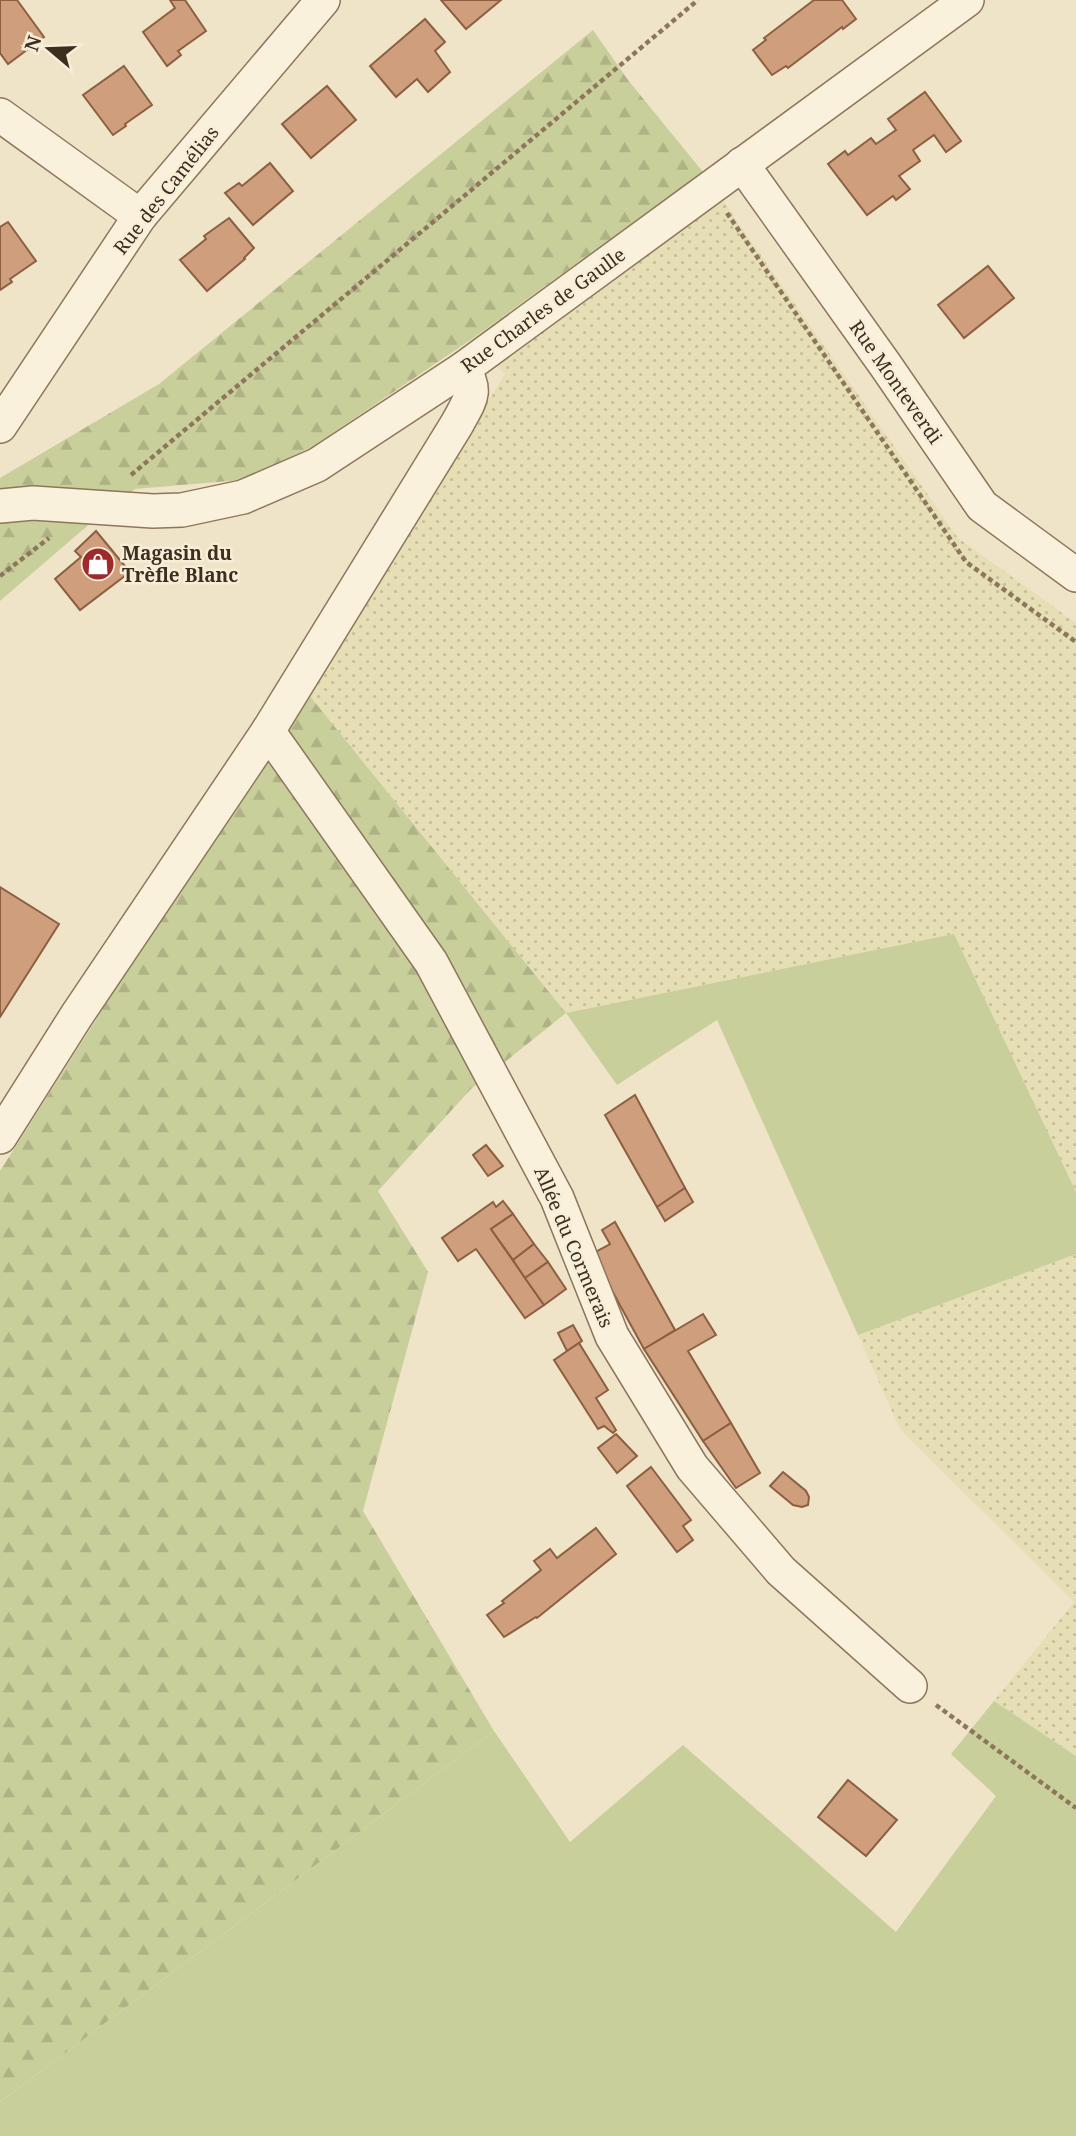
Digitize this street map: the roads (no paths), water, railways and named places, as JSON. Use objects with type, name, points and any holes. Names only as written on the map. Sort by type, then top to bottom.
[{"type":"street","name":"Rue des Camélias","points":[[0,426],[140,216],[323,0]]},
{"type":"street","name":"Rue Charles de Gaulle","points":[[0,506],[33,503],[153,511],[181,510],[243,496],[317,464],[463,369],[967,0]]},
{"type":"street","points":[[0,115],[140,216]]},
{"type":"street","name":"Rue Monteverdi","points":[[742,163],[982,506],[1076,575]]},
{"type":"street","points":[[0,1137],[77,1015],[268,731],[457,424],[473,393],[472,381],[463,369]]},
{"type":"street","name":"Allée du Cormerais","points":[[268,731],[431,962],[557,1198],[612,1336],[692,1467],[781,1570],[910,1686]]},
{"type":"place","name":"Magasin du Trèfle Blanc","points":[[98,564]]}]
